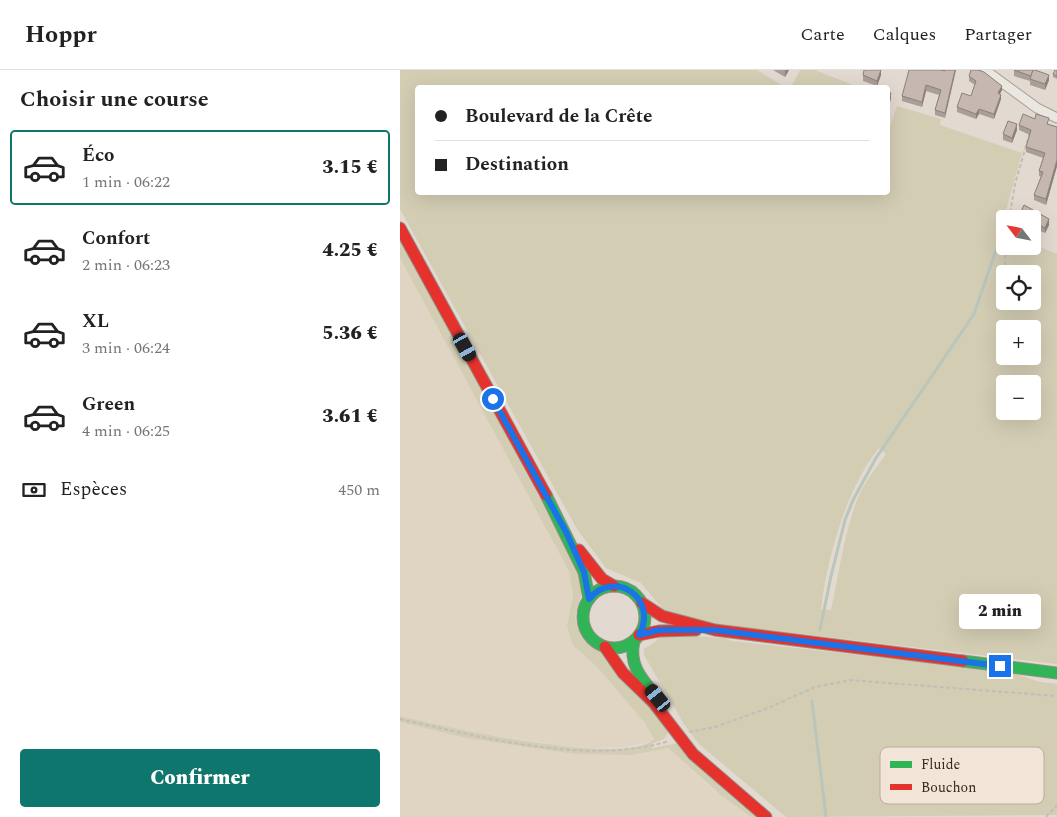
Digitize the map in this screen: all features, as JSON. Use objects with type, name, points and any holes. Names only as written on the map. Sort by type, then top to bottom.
[{"type":"main road","points":[[400,228],[566,532],[584,572],[589,599]]},
{"type":"main road","points":[[566,532],[595,572],[614,586],[633,593],[642,603],[662,616],[715,630]]},
{"type":"main road","points":[[614,586],[597,591],[589,599],[584,609],[584,625],[591,638],[605,647],[622,673],[653,702],[706,767],[766,817]]},
{"type":"main road","points":[[642,603],[644,623],[636,638],[631,656],[634,670],[680,735],[711,765],[775,817]]},
{"type":"main road","points":[[605,647],[617,648],[636,638],[659,630],[715,630],[1057,673]]},
{"type":"street","points":[[988,71],[1037,108],[1057,118]]},
{"type":"path","points":[[1011,210],[1015,184],[1032,127]]},
{"type":"path","points":[[1005,265],[1006,255]]},
{"type":"path","points":[[400,719],[470,734],[574,749],[626,750],[656,744],[680,735],[715,727],[750,715],[815,687],[850,680],[1057,696]]},
{"type":"path","points":[[1046,817],[1057,805]]},
{"type":"shaded area","points":[[400,70],[757,70],[782,85],[415,85],[415,195],[890,195],[890,126],[897,106],[941,119],[940,125],[1022,153],[1006,210],[996,210],[996,255],[1041,255],[1041,247],[1057,254],[1057,664],[693,621],[667,614],[641,583],[606,568],[577,529],[400,209]],"holes":[[[879,448],[886,454],[866,482],[852,513],[831,610],[821,609],[833,547],[848,503],[867,464]]]},
{"type":"shaded area","points":[[800,70],[815,70],[853,85],[792,85]]},
{"type":"shaded area","points":[[400,239],[573,560],[579,574],[582,591],[575,617],[582,638],[605,656],[644,697],[669,730],[664,739],[651,744],[652,748],[679,743],[762,817],[751,817],[722,796],[668,748],[632,755],[575,754],[466,738],[400,722],[400,716],[491,735],[572,747],[609,749],[637,747],[654,739],[645,723],[598,668],[573,645],[567,626],[573,595],[569,571],[400,258]]},
{"type":"shaded area","points":[[400,258],[569,571],[573,595],[567,626],[582,654],[598,668],[650,728],[654,736],[652,741],[626,747],[596,748],[556,745],[452,729],[400,716]]},
{"type":"shaded area","points":[[661,634],[725,638],[732,641],[1010,672],[1040,682],[1057,684],[1057,815],[786,817],[699,744],[684,724],[644,655],[644,649],[655,642]]},
{"type":"shaded area","points":[[400,722],[466,738],[575,754],[632,755],[668,748],[708,785],[751,817],[400,817]]},
{"type":"building","points":[[864,70],[881,70],[877,81],[863,75]]},
{"type":"building","points":[[909,70],[955,70],[945,113],[935,110],[941,90],[926,85],[922,102],[902,96]]},
{"type":"building","points":[[971,70],[984,72],[1002,86],[998,93],[1001,95],[994,114],[979,109],[976,114],[957,107],[962,93],[971,96],[976,81],[969,76]]},
{"type":"building","points":[[1014,70],[1033,70],[1031,76]]},
{"type":"building","points":[[1033,70],[1049,75],[1045,84],[1030,79]]},
{"type":"building","points":[[1057,70],[1057,76],[1053,74]]},
{"type":"building","points":[[1023,114],[1035,119],[1036,114],[1049,118],[1047,124],[1057,127],[1057,160],[1046,199],[1034,195],[1043,172],[1039,171],[1045,153],[1026,147],[1031,130],[1019,125]]},
{"type":"building","points":[[1008,121],[1017,124],[1012,138],[1003,134]]},
{"type":"building","points":[[1024,205],[1033,210],[1022,210]]},
{"type":"building","points":[[1041,215],[1049,219],[1045,228],[1041,226]]},
{"type":"waterway","points":[[820,630],[845,520],[853,500],[876,458],[974,314],[996,250]]},
{"type":"waterway","points":[[812,701],[826,817]]},
{"type":"traffic: fast","points":[[546,495],[584,572],[589,599]]},
{"type":"traffic: fast","points":[[614,586],[631,591],[636,595],[640,600],[645,617],[640,634],[636,639],[631,643],[614,648],[597,643],[592,639],[588,634],[583,617],[588,600],[592,595],[597,591],[614,586]]},
{"type":"traffic: fast","points":[[634,641],[633,659],[635,666],[643,680],[659,700]]},
{"type":"traffic: fast","points":[[963,661],[1057,673]]},
{"type":"traffic: jam","points":[[400,228],[546,495]]},
{"type":"traffic: jam","points":[[579,550],[602,579],[614,586]]},
{"type":"traffic: jam","points":[[642,603],[662,616],[715,630],[963,661]]},
{"type":"traffic: jam","points":[[639,635],[659,631],[696,630]]},
{"type":"traffic: jam","points":[[605,647],[623,673],[653,702],[693,754],[766,817]]},
{"type":"route","points":[[493,399],[566,532],[584,572],[589,599],[597,591],[614,586],[627,589],[633,593],[642,603],[645,616],[639,635],[659,630],[715,630],[1000,666]]}]
